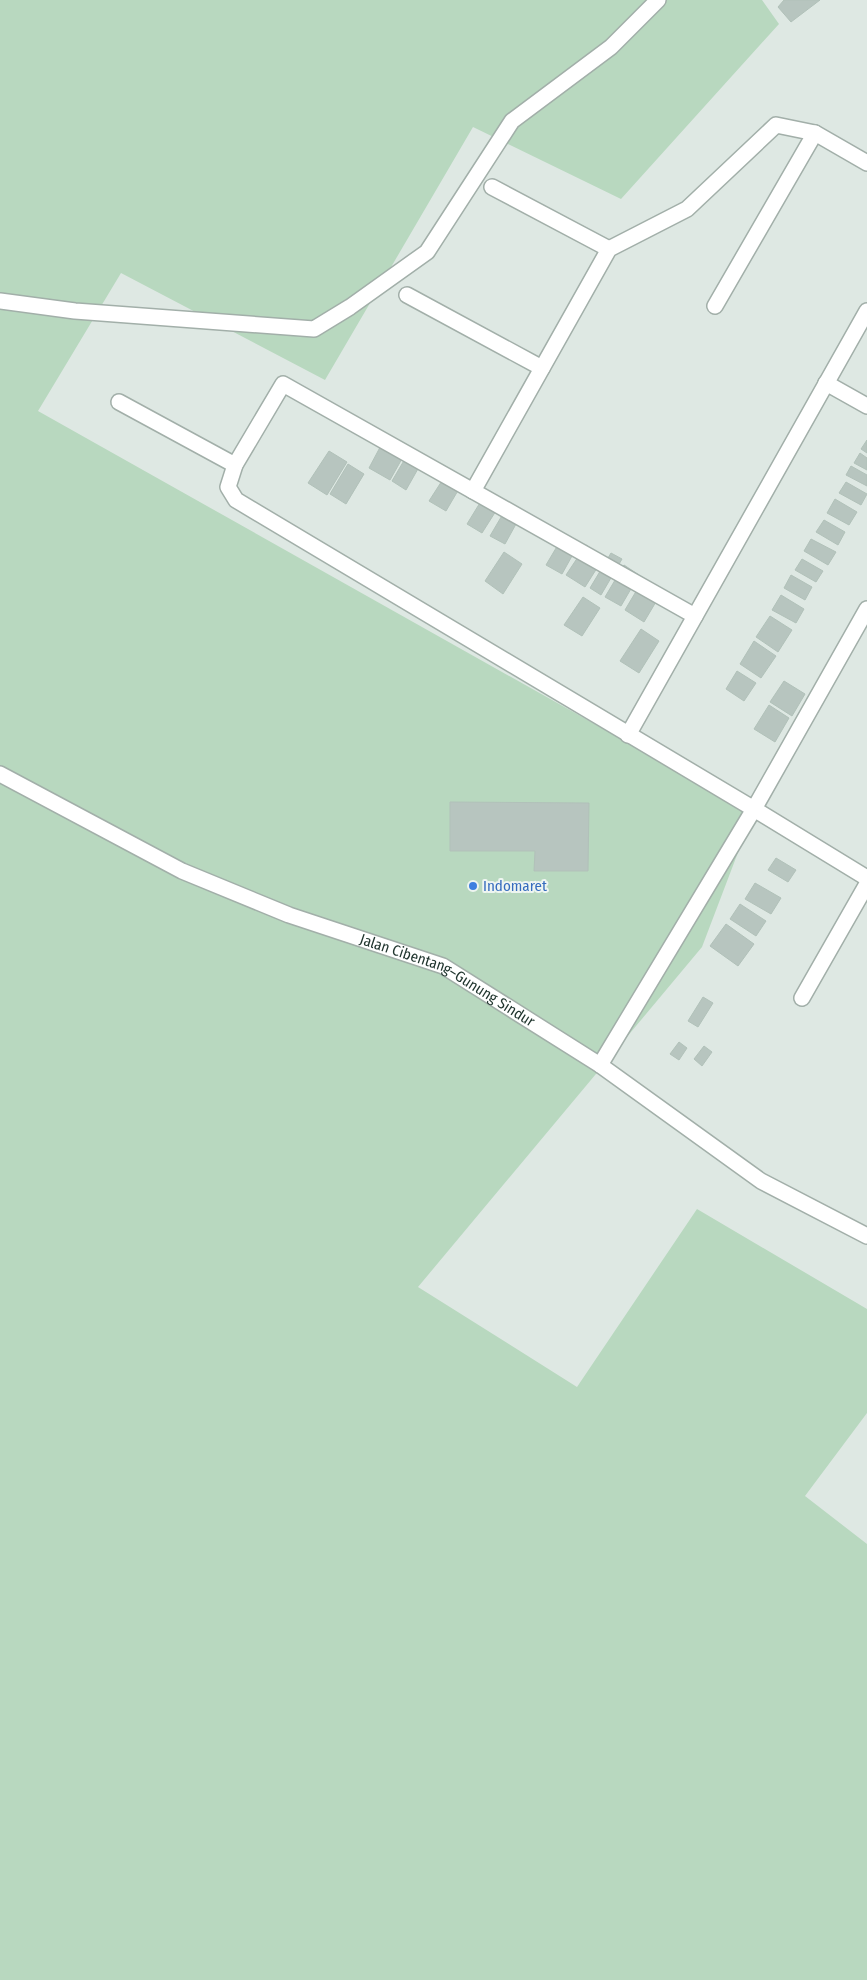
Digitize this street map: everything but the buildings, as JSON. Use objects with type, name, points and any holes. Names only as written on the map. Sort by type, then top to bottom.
[{"type":"street","points":[[0,301],[75,311],[314,329],[350,307],[427,252],[512,121],[611,47],[658,0]]},
{"type":"street","points":[[473,492],[609,249],[687,209],[776,125],[815,133],[867,164]]},
{"type":"street","points":[[715,306],[815,133]]},
{"type":"street","points":[[492,187],[609,249]]},
{"type":"street","points":[[407,295],[542,368]]},
{"type":"street","points":[[628,735],[867,311]]},
{"type":"street","points":[[826,383],[867,406]]},
{"type":"street","points":[[695,616],[283,384],[235,465],[228,487],[236,500],[867,878]]},
{"type":"street","points":[[119,402],[235,465]]},
{"type":"street","points":[[600,1065],[754,809],[867,609]]},
{"type":"street","name":"Jalan Cibentang–Gunung Sindur","points":[[0,774],[182,871],[289,915],[443,966],[600,1065],[761,1181],[867,1236]]},
{"type":"street","points":[[802,998],[867,884]]},
{"type":"green space","points":[[0,0],[762,0],[779,24],[621,199],[473,127],[325,380],[121,273],[38,411],[753,813],[702,947],[418,1287],[577,1387],[697,1209],[867,1309],[867,1413],[805,1496],[867,1544],[867,1980],[0,1980]]},
{"type":"place","name":"Indomaret","points":[[473,886]]}]
